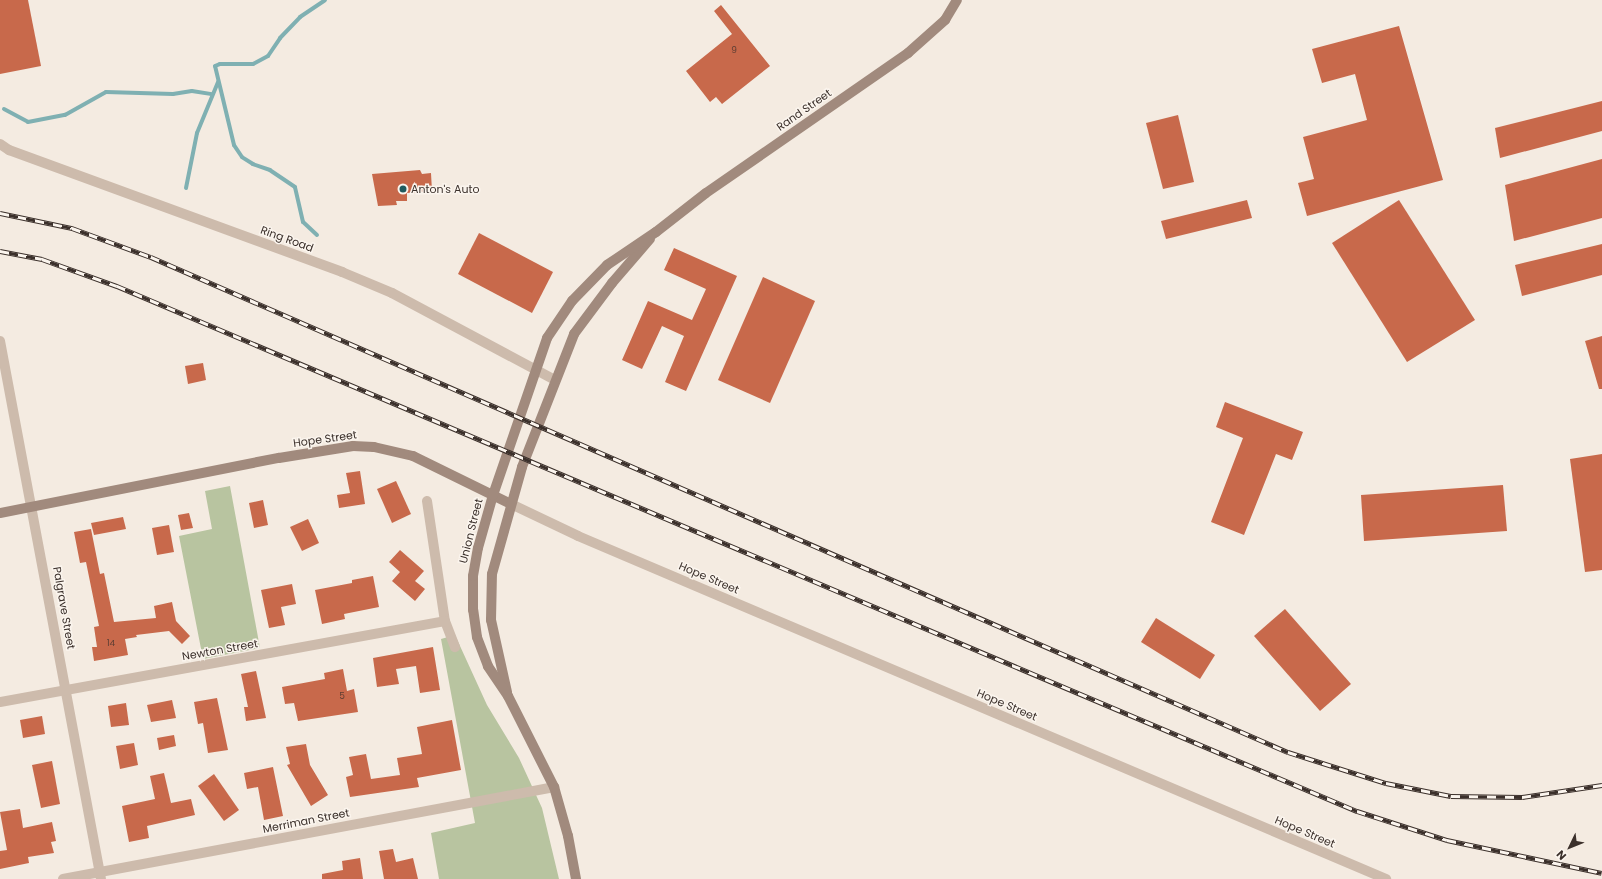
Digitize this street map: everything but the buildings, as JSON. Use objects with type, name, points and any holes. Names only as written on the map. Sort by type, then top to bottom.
[{"type":"street","name":"Rand Street","points":[[535,371],[557,321],[584,286],[628,249],[656,232],[706,193],[908,54],[945,20],[957,0]]},
{"type":"street","name":"Ring Road","points":[[0,144],[9,150],[349,274],[434,315],[535,371],[555,380]]},
{"type":"street","name":"Rand Street","points":[[555,380],[574,334],[587,315],[656,232]]},
{"type":"street","name":"Palgrave Street","points":[[0,341],[4,387],[33,507],[101,876]]},
{"type":"street","name":"Union Street","points":[[535,371],[493,495],[476,562],[473,610],[482,652],[508,696],[554,786],[568,836],[576,879]]},
{"type":"street","name":"Union Street","points":[[508,696],[490,605],[492,574],[522,467],[555,380]]},
{"type":"street","name":"Hope Street","points":[[0,513],[279,458],[353,446],[374,447],[413,456],[585,539],[1386,879]]},
{"type":"street","points":[[426,501],[445,621],[455,646]]},
{"type":"street","name":"Newton Street","points":[[0,702],[445,621]]},
{"type":"street","name":"Merriman Street","points":[[63,879],[101,876],[554,786]]},
{"type":"green space","points":[[230,486],[260,648],[203,659],[179,536],[212,529],[205,491]]},
{"type":"green space","points":[[455,635],[487,705],[519,758],[542,808],[559,879],[439,879],[431,833],[475,823],[441,639]]},
{"type":"waterway","points":[[317,235],[303,222],[295,187],[270,170],[253,164],[242,157],[234,145],[215,66],[220,64],[253,64],[268,56],[280,38],[300,17],[325,0]]},
{"type":"waterway","points":[[186,188],[197,133],[218,82]]},
{"type":"waterway","points":[[4,109],[28,122],[65,115],[106,92],[173,94],[192,91],[212,94]]},
{"type":"railway","points":[[0,213],[72,228],[151,257],[1288,752],[1386,783],[1451,796],[1522,797],[1602,785]]},
{"type":"railway","points":[[0,251],[42,259],[117,286],[1357,811],[1447,840],[1602,873]]},
{"type":"place","name":"Anton's Auto","points":[[403,189]]}]
